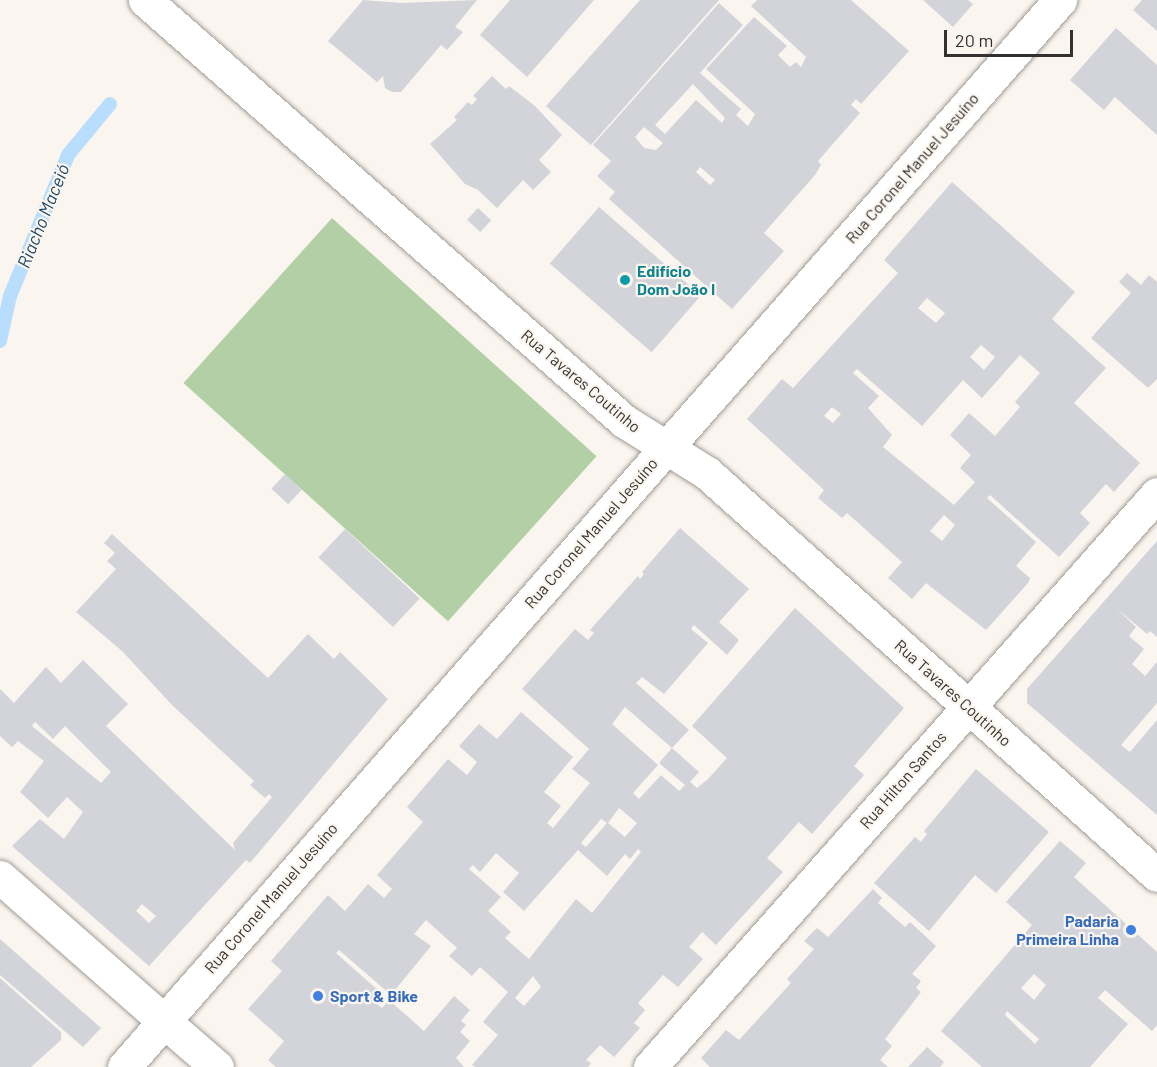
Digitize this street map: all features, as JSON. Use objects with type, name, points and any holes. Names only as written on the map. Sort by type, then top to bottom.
[{"type":"street","name":"Rua Tavares Coutinho","points":[[145,0],[624,421],[707,473],[1157,875]]},
{"type":"street","name":"Rua Coronel Manuel Jesuíno","points":[[124,1067],[1060,0]]},
{"type":"street","name":"Rua Hilton Santos","points":[[650,1067],[1157,494]]},
{"type":"street","points":[[0,877],[218,1067]]},
{"type":"green space","points":[[332,218],[597,456],[448,621],[183,383]]},
{"type":"building","points":[[363,0],[401,3],[477,0],[455,27],[463,32],[447,50],[441,45],[401,92],[392,92],[385,88],[383,76],[377,82],[328,41]]},
{"type":"building","points":[[510,0],[594,0],[527,77],[480,35]]},
{"type":"building","points":[[640,0],[719,0],[591,145],[546,106]]},
{"type":"building","points":[[757,0],[851,0],[909,51],[861,104],[856,99],[851,105],[860,113],[818,161],[821,165],[815,175],[764,233],[784,251],[732,309],[609,199],[615,192],[597,176],[611,161],[593,145],[719,3],[743,25],[700,73],[741,109],[736,115],[748,126],[755,114],[706,69],[754,17],[787,46],[778,55],[790,67],[796,62],[801,67],[806,57],[751,6]],"holes":[[[693,84],[725,118],[722,123],[696,100],[665,134],[655,125]],[[644,127],[663,143],[656,150],[644,148],[635,137]],[[700,167],[715,180],[710,185],[696,172]]]},
{"type":"building","points":[[923,0],[968,0],[973,4],[953,27]]},
{"type":"building","points":[[1142,0],[1157,0],[1157,31],[1133,10]]},
{"type":"building","points":[[1116,28],[1157,65],[1157,135],[1115,97],[1104,110],[1070,80]]},
{"type":"building","points":[[492,76],[506,89],[509,86],[535,106],[562,135],[539,160],[551,172],[533,190],[523,180],[497,208],[478,190],[465,184],[430,144],[457,120],[454,117],[468,102],[472,105],[477,99],[473,96]]},
{"type":"building","points":[[952,182],[1075,292],[1052,319],[1106,368],[1074,403],[1140,463],[1114,492],[1106,484],[1080,513],[1090,523],[1059,557],[990,495],[987,498],[1036,542],[1016,566],[1030,578],[1028,583],[986,630],[926,583],[912,599],[888,578],[902,562],[847,513],[842,518],[818,498],[824,490],[747,419],[782,379],[793,388],[898,273],[884,260]],"holes":[[[927,298],[945,313],[936,323],[918,308]],[[981,345],[995,357],[984,370],[970,357]],[[1020,355],[1040,373],[1015,402],[1020,407],[995,436],[969,413],[950,435],[971,455],[960,468],[975,482],[954,505],[883,447],[892,435],[868,408],[879,396],[853,373],[857,369],[922,426],[963,380],[982,398]],[[832,407],[841,414],[833,423],[824,416]],[[944,515],[955,525],[942,541],[930,531]]]},
{"type":"building","name":"Edifício Dom João I","points":[[599,207],[701,296],[652,352],[550,264]]},
{"type":"building","points":[[478,208],[491,220],[480,232],[467,220]]},
{"type":"building","points":[[1127,273],[1141,285],[1149,275],[1157,282],[1157,379],[1148,388],[1091,338],[1131,293],[1119,282]]},
{"type":"building","points":[[285,474],[302,490],[288,504],[271,489]]},
{"type":"building","points":[[680,528],[749,589],[719,622],[739,640],[727,655],[694,625],[691,629],[708,643],[664,694],[642,677],[636,683],[689,730],[672,748],[699,772],[690,782],[697,788],[727,758],[692,726],[795,608],[904,708],[854,766],[864,775],[812,834],[799,822],[767,858],[783,872],[716,945],[702,932],[689,947],[703,959],[678,987],[663,975],[638,1003],[645,1010],[634,1023],[640,1028],[614,1057],[600,1045],[586,1060],[591,1063],[588,1067],[475,1067],[472,1065],[498,1035],[483,1022],[508,992],[480,967],[472,976],[449,956],[457,948],[426,920],[414,934],[431,946],[391,995],[339,950],[336,953],[380,992],[373,1001],[382,1008],[389,1000],[424,1031],[454,996],[470,1010],[461,1021],[466,1025],[460,1032],[470,1041],[456,1058],[464,1067],[276,1067],[268,1060],[284,1041],[248,1009],[282,971],[271,961],[328,895],[345,911],[368,884],[384,898],[392,889],[377,875],[423,822],[407,807],[448,759],[467,775],[477,762],[459,746],[479,724],[497,739],[521,712],[573,757],[544,792],[561,806],[547,823],[553,828],[590,783],[572,769],[589,749],[522,689],[575,629],[588,640],[594,633],[590,630],[638,576],[640,579],[644,574],[642,572]],"holes":[[[625,707],[672,748],[659,763],[685,785],[679,791],[661,775],[639,799],[633,793],[658,765],[612,724]],[[619,808],[637,823],[625,837],[608,823]],[[601,819],[607,823],[586,847],[581,843]],[[638,849],[641,852],[592,913],[576,899],[529,959],[505,938],[511,932],[488,911],[501,897],[469,869],[473,865],[480,872],[496,853],[519,873],[503,892],[524,911],[578,850],[607,876],[625,854],[630,859]],[[533,976],[541,987],[524,1006],[515,998]]]},
{"type":"building","points":[[345,529],[420,599],[393,627],[318,558]]},
{"type":"building","points":[[112,534],[268,678],[308,634],[334,659],[340,652],[388,699],[250,863],[246,860],[149,966],[12,846],[40,819],[64,839],[83,812],[67,797],[48,818],[20,792],[44,761],[18,741],[12,747],[0,736],[0,689],[14,703],[46,667],[61,683],[83,660],[128,704],[106,726],[235,850],[233,843],[272,797],[269,794],[265,798],[250,785],[254,781],[172,705],[122,651],[76,612],[116,569],[107,561],[115,553],[104,543]],"holes":[[[35,722],[53,739],[65,726],[111,772],[101,783],[32,726]],[[142,904],[156,916],[149,923],[136,911]]]},
{"type":"building","points":[[1157,541],[1157,637],[1150,631],[1147,634],[1116,608],[1136,627],[1129,636],[1144,649],[1132,664],[1145,676],[1157,662],[1157,703],[1121,745],[1130,752],[1157,720],[1157,815],[1027,703],[1027,689]]},
{"type":"building","points":[[976,769],[1049,832],[996,893],[975,875],[929,931],[874,883],[915,837],[921,842],[927,834],[924,831]]},
{"type":"building","points":[[1060,841],[1086,863],[1074,877],[1157,952],[1157,1025],[1152,1031],[1105,990],[1098,998],[1128,1024],[1090,1067],[982,1067],[941,1031],[1032,925],[1006,902]],"holes":[[[1034,974],[1046,985],[1034,1000],[1021,988]],[[1007,1011],[1039,1039],[1035,1044],[1005,1015]]]},
{"type":"building","points":[[873,889],[882,898],[878,903],[905,927],[910,922],[936,946],[912,974],[921,981],[916,988],[921,992],[885,1039],[892,1046],[880,1060],[888,1067],[710,1067],[701,1058],[726,1030],[739,1040],[791,983],[787,979],[814,949],[804,941],[817,928],[828,937]]},
{"type":"building","points":[[0,939],[101,1028],[83,1047],[0,975]]},
{"type":"building","points":[[0,978],[61,1032],[61,1040],[31,1067],[0,1067]]},
{"type":"building","points":[[927,1047],[944,1062],[940,1067],[908,1067]]},
{"type":"waterway","name":"Riacho Maceió","points":[[0,341],[10,296],[68,155],[110,104]]},
{"type":"place","name":"Edifício Dom João I","points":[[625,280]]},
{"type":"place","name":"Padaria Primeira Linha","points":[[1131,930]]},
{"type":"place","name":"Sport & Bike","points":[[318,996]]}]
